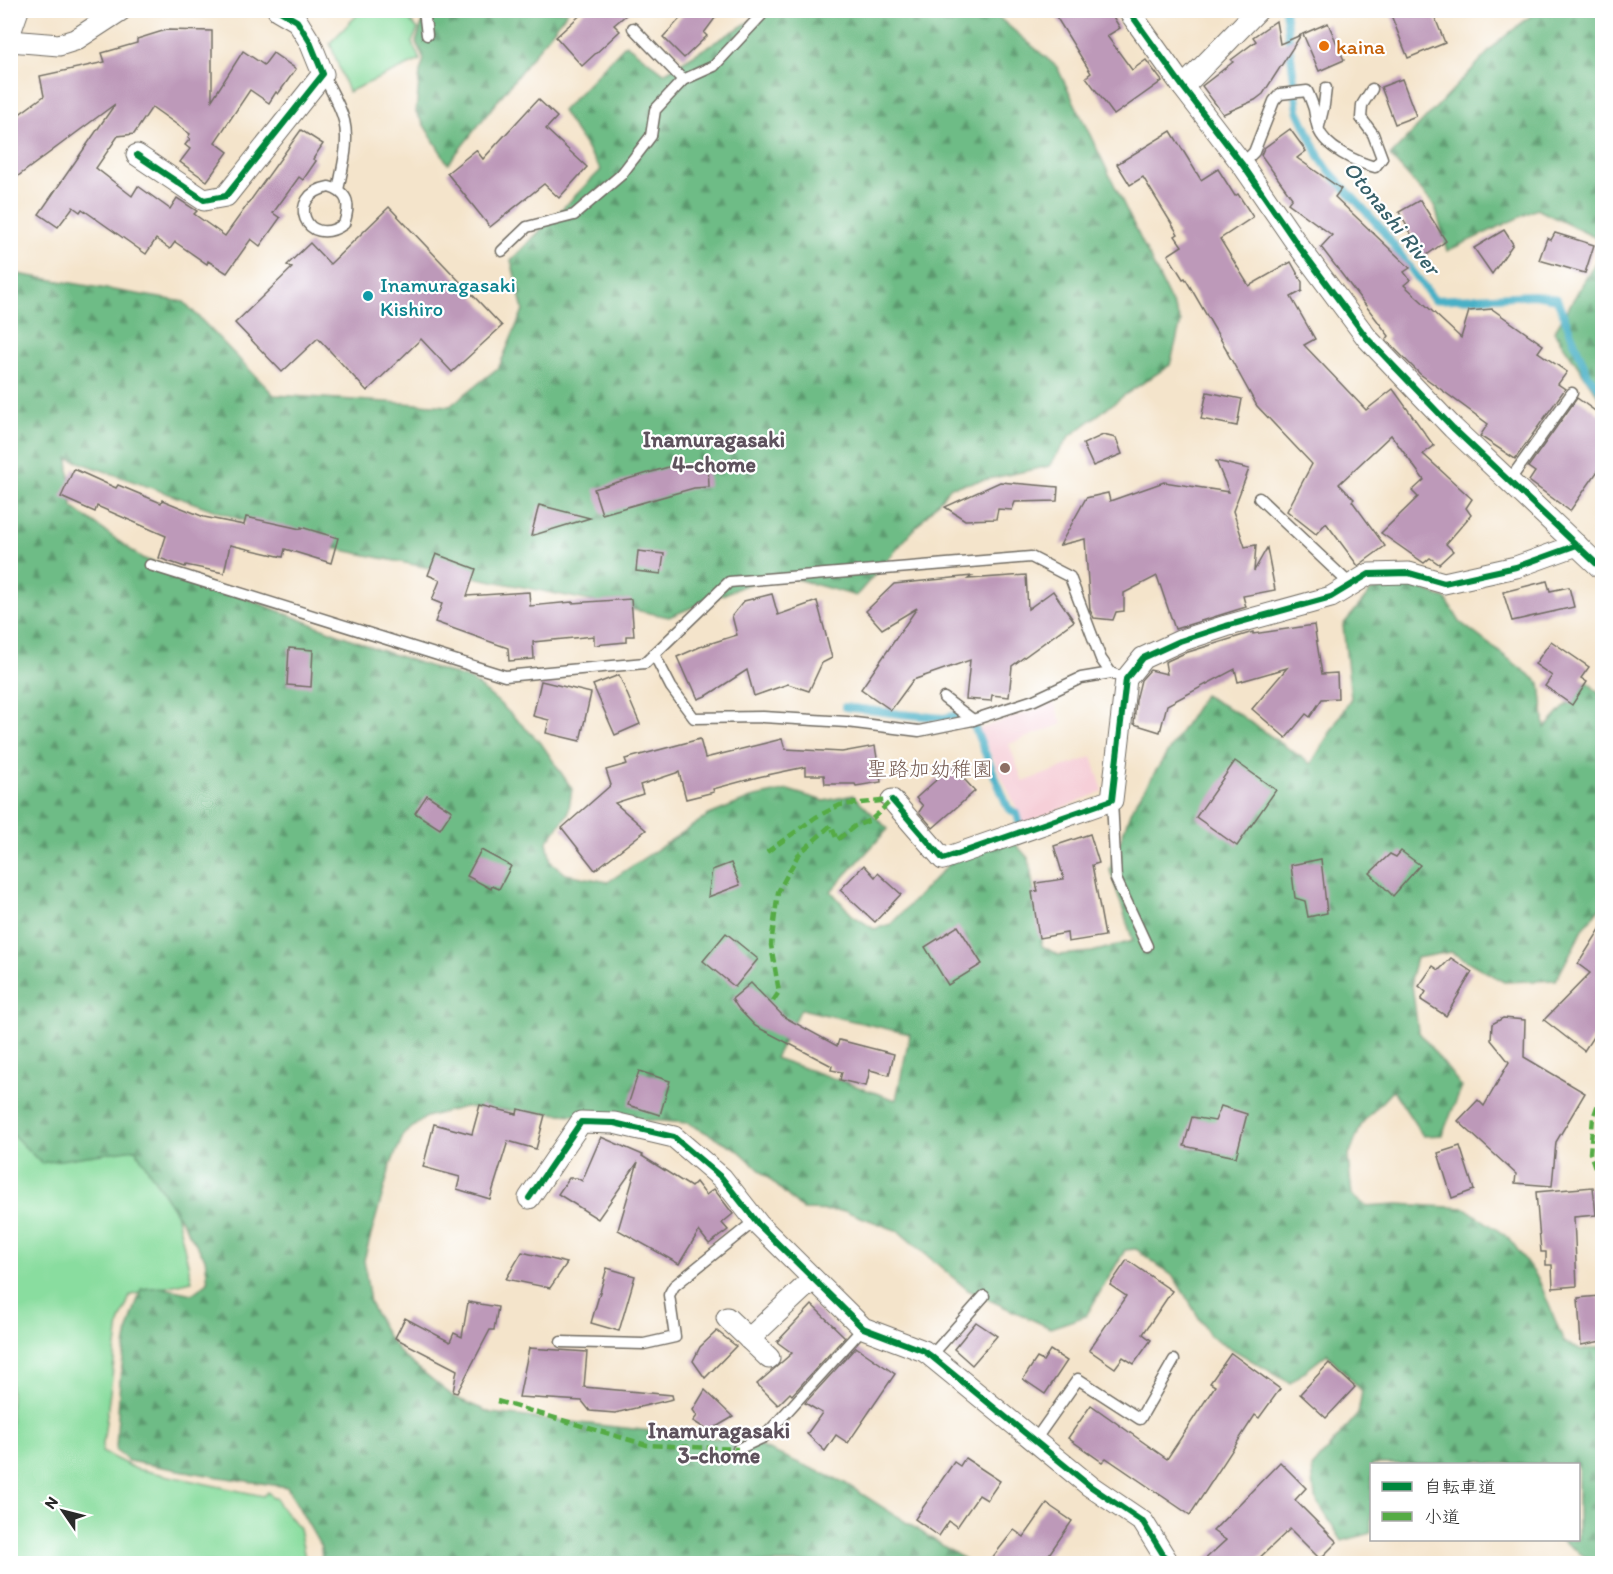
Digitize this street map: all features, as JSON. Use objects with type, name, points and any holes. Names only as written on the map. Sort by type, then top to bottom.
[{"type":"street","points":[[10,33],[18,10]]},
{"type":"street","points":[[10,41],[59,45],[75,40],[121,10]]},
{"type":"street","points":[[137,155],[204,200],[226,196],[323,74],[310,42],[297,21],[278,10]]},
{"type":"street","points":[[1128,10],[1242,164],[1366,338],[1453,428],[1602,569]]},
{"type":"street","points":[[1183,87],[1258,10]]},
{"type":"street","points":[[892,800],[943,859],[1112,800],[1119,676],[1143,658],[1180,641],[1226,626],[1331,597],[1369,574],[1409,573],[1444,583],[1516,567],[1577,545]]},
{"type":"street","points":[[529,1198],[581,1122],[614,1124],[674,1137],[722,1178],[756,1220],[863,1328],[924,1351],[931,1356],[1090,1486],[1143,1522],[1169,1563]]},
{"type":"street","points":[[749,1339],[813,1279]]},
{"type":"street","points":[[727,1318],[769,1358]]},
{"type":"lane","points":[[424,10],[427,35]]},
{"type":"lane","points":[[502,250],[527,227],[574,215],[621,175],[651,136],[655,110],[682,80],[714,66],[766,10]]},
{"type":"lane","points":[[633,28],[682,80]]},
{"type":"lane","points":[[323,74],[343,115],[346,137],[338,190]]},
{"type":"lane","points":[[1318,129],[1326,88]]},
{"type":"lane","points":[[1242,164],[1254,152],[1269,112],[1280,94],[1307,91],[1318,129],[1326,140],[1362,164],[1375,167],[1382,158],[1373,134],[1361,118],[1362,105],[1372,89]]},
{"type":"lane","points":[[328,187],[338,190],[348,206],[344,224],[334,231],[324,232],[306,224],[303,206],[310,195],[328,187]]},
{"type":"lane","points":[[1509,481],[1572,393]]},
{"type":"lane","points":[[1259,498],[1351,585]]},
{"type":"lane","points":[[150,566],[505,676],[645,663],[729,582],[1031,557],[1070,577],[1101,659],[1119,676]]},
{"type":"lane","points":[[654,654],[671,687],[694,718],[763,717],[846,722],[920,731],[968,721],[1034,700],[1081,678],[1119,676]]},
{"type":"lane","points":[[944,698],[968,721]]},
{"type":"lane","points":[[1112,800],[1116,879],[1147,946]]},
{"type":"lane","points":[[561,1342],[644,1344],[675,1337],[669,1295],[674,1286],[756,1220]]},
{"type":"lane","points":[[931,1356],[984,1296]]},
{"type":"lane","points":[[738,1449],[764,1437],[863,1328]]},
{"type":"lane","points":[[1035,1440],[1078,1379],[1140,1419],[1174,1360]]},
{"type":"shaded area","points":[[1054,703],[1062,724],[1009,744],[1023,782],[1092,757],[1103,791],[1024,824],[979,729]]},
{"type":"green space","points":[[361,11],[400,11],[418,29],[412,42],[420,60],[348,92],[330,43]]},
{"type":"green space","points":[[426,11],[568,11],[448,164],[416,112],[420,72],[424,59],[416,42]]},
{"type":"green space","points":[[767,11],[991,11],[1057,67],[1181,322],[1170,365],[1126,394],[1070,436],[1049,466],[951,487],[856,596],[775,573],[669,617],[303,542],[68,458],[72,507],[142,558],[374,648],[471,680],[541,743],[572,789],[568,814],[547,842],[551,862],[566,874],[608,882],[709,815],[751,798],[788,790],[824,801],[853,795],[888,829],[831,891],[852,915],[874,929],[891,924],[954,859],[1013,841],[1029,859],[1042,946],[1058,955],[1092,952],[1133,941],[1110,870],[1131,810],[1204,695],[1237,713],[1311,764],[1351,698],[1343,625],[1371,591],[1406,583],[1446,599],[1460,622],[1540,683],[1545,728],[1588,682],[1602,697],[1602,905],[1583,929],[1556,980],[1504,982],[1451,952],[1416,958],[1411,977],[1418,1031],[1462,1087],[1442,1135],[1423,1136],[1393,1090],[1362,1123],[1348,1158],[1352,1195],[1366,1206],[1397,1204],[1465,1208],[1509,1238],[1538,1278],[1564,1342],[1582,1350],[1602,1347],[1602,1563],[1594,1563],[1562,1541],[1580,1541],[1580,1463],[1486,1463],[1483,1461],[1370,1463],[1370,1533],[1342,1541],[1315,1498],[1312,1468],[1358,1414],[1362,1391],[1327,1354],[1290,1383],[1210,1336],[1174,1277],[1136,1249],[1125,1250],[1086,1316],[1050,1328],[968,1290],[898,1231],[845,1211],[803,1210],[737,1149],[688,1123],[464,1107],[426,1117],[404,1134],[391,1164],[364,1260],[370,1303],[386,1334],[402,1355],[454,1397],[491,1413],[750,1442],[843,1482],[970,1563],[322,1563],[321,1547],[287,1487],[128,1461],[116,1450],[120,1378],[128,1330],[141,1289],[160,1287],[192,1294],[208,1282],[205,1258],[135,1149],[41,1163],[11,1133],[10,960],[18,944],[10,906],[11,273],[184,302],[274,395],[450,406],[499,367],[523,310],[511,260],[601,170],[562,111],[626,44],[664,73]],"holes":[[[801,1009],[910,1034],[896,1100],[775,1058]]]},
{"type":"green space","points":[[1537,11],[1602,11],[1602,241],[1537,209],[1447,251],[1435,206],[1390,156],[1499,41]]},
{"type":"green space","points":[[1602,251],[1602,401],[1554,332]]},
{"type":"green space","points":[[10,1089],[133,1105],[175,1208],[192,1281],[130,1296],[119,1324],[102,1452],[136,1469],[263,1496],[268,1492],[276,1498],[279,1505],[299,1528],[306,1563],[11,1563]]},
{"type":"building","points":[[586,10],[632,10],[614,25],[620,31],[582,66],[556,37]]},
{"type":"building","points":[[688,10],[721,10],[704,33],[707,36],[684,58],[663,37]]},
{"type":"building","points":[[1052,10],[1109,10],[1120,28],[1107,36],[1132,70],[1146,60],[1162,81],[1114,115],[1086,77],[1091,73]]},
{"type":"building","points":[[1389,10],[1432,10],[1445,43],[1408,58]]},
{"type":"building","points":[[1276,21],[1280,44],[1301,35],[1263,94],[1223,114],[1202,86],[1256,41],[1253,37]]},
{"type":"building","points":[[1328,23],[1344,60],[1319,71],[1303,34]]},
{"type":"building","points":[[166,30],[212,31],[212,100],[243,51],[264,65],[273,53],[296,69],[269,103],[250,90],[215,142],[228,152],[207,181],[180,162],[190,149],[185,145],[190,139],[188,137],[190,134],[152,107],[134,134],[118,136],[96,168],[132,196],[138,186],[170,209],[177,198],[197,211],[194,214],[225,236],[301,130],[323,144],[313,159],[316,161],[303,180],[299,177],[273,213],[280,218],[260,246],[251,239],[227,273],[208,261],[207,264],[175,242],[170,249],[156,239],[146,254],[82,209],[80,212],[73,207],[58,227],[39,214],[115,104],[10,182],[10,121],[44,96],[40,76],[105,62],[102,53],[137,43],[137,39]]},
{"type":"building","points":[[1402,79],[1416,116],[1395,124],[1381,87]]},
{"type":"building","points":[[538,99],[557,117],[546,129],[587,167],[559,198],[544,184],[490,227],[447,173],[476,150],[483,159]]},
{"type":"building","points":[[1290,129],[1306,151],[1297,158],[1341,189],[1335,197],[1410,268],[1404,272],[1410,280],[1404,285],[1461,338],[1469,311],[1492,309],[1543,345],[1538,352],[1567,372],[1558,384],[1565,389],[1515,459],[1480,436],[1488,424],[1420,374],[1386,340],[1389,336],[1321,247],[1332,235],[1288,203],[1292,198],[1261,155],[1264,148]]},
{"type":"building","points":[[1171,131],[1201,180],[1218,169],[1235,196],[1238,194],[1253,217],[1220,239],[1249,286],[1291,262],[1302,282],[1302,291],[1291,297],[1315,339],[1304,345],[1366,410],[1393,389],[1434,446],[1423,454],[1472,499],[1466,508],[1471,515],[1446,544],[1453,551],[1439,564],[1430,558],[1424,563],[1381,533],[1418,497],[1412,491],[1424,480],[1391,435],[1339,484],[1354,499],[1352,501],[1385,546],[1358,566],[1326,523],[1316,534],[1287,511],[1312,464],[1257,406],[1185,278],[1183,279],[1168,255],[1182,246],[1175,236],[1178,234],[1143,177],[1130,185],[1117,164]]},
{"type":"building","points":[[1420,200],[1446,241],[1424,257],[1399,212]]},
{"type":"building","name":"Inamuragasaki Kishiro","points":[[389,207],[502,326],[452,372],[421,339],[367,391],[318,338],[282,372],[235,323],[292,268],[287,265],[310,243],[330,264]]},
{"type":"building","points":[[1504,230],[1513,244],[1492,274],[1474,248]]},
{"type":"building","points":[[1555,233],[1594,245],[1585,273],[1539,260],[1547,238],[1551,240]]},
{"type":"building","points":[[1207,392],[1242,399],[1237,426],[1201,419]]},
{"type":"building","points":[[1577,398],[1602,416],[1602,465],[1570,511],[1529,481],[1535,472],[1528,467]]},
{"type":"building","points":[[1103,435],[1116,438],[1122,454],[1093,466],[1083,444]]},
{"type":"building","points":[[1216,461],[1249,469],[1233,511],[1245,547],[1256,545],[1254,571],[1267,548],[1275,590],[1243,596],[1246,607],[1175,629],[1157,576],[1124,593],[1124,611],[1116,612],[1113,620],[1094,618],[1090,610],[1085,539],[1060,545],[1086,498],[1108,493],[1110,501],[1164,482],[1229,492]]},
{"type":"building","points":[[708,462],[709,487],[694,488],[602,514],[594,489],[675,465]]},
{"type":"building","points":[[74,469],[116,488],[118,485],[161,503],[162,500],[204,517],[244,525],[246,517],[301,529],[301,527],[338,538],[331,563],[285,549],[283,557],[230,545],[224,573],[186,565],[185,567],[159,558],[166,536],[97,506],[95,512],[61,497]]},
{"type":"building","points":[[1000,482],[1058,487],[1057,501],[1015,502],[1012,510],[998,509],[996,519],[965,520],[945,507]]},
{"type":"building","points":[[539,505],[590,518],[531,536]]},
{"type":"building","points":[[638,551],[664,554],[661,574],[636,571]]},
{"type":"building","points":[[436,554],[476,569],[467,596],[529,592],[530,606],[631,599],[634,636],[626,636],[626,642],[594,645],[594,636],[533,642],[534,659],[509,661],[508,648],[435,622],[442,604],[432,600],[440,580],[428,575]]},
{"type":"building","points":[[1026,575],[1028,609],[1053,591],[1074,621],[1012,666],[1009,697],[992,695],[991,701],[966,699],[970,660],[913,680],[891,710],[861,689],[917,608],[882,629],[866,611],[894,584],[972,576],[968,579]]},
{"type":"building","points":[[1547,581],[1550,591],[1569,587],[1574,607],[1512,621],[1503,592]]},
{"type":"building","points":[[772,594],[778,615],[817,601],[832,658],[822,663],[809,691],[788,684],[754,696],[747,670],[698,699],[677,657],[737,635],[732,616],[744,601]]},
{"type":"building","points":[[1314,625],[1322,674],[1337,673],[1338,698],[1322,699],[1310,717],[1306,714],[1286,738],[1252,709],[1287,668],[1238,682],[1235,669],[1167,705],[1160,732],[1134,724],[1141,680],[1150,670],[1167,674],[1165,662],[1185,653],[1253,632],[1253,634]]},
{"type":"building","points":[[1551,641],[1589,667],[1581,678],[1587,682],[1572,705],[1545,686],[1552,676],[1535,664]]},
{"type":"building","points":[[289,648],[313,650],[311,687],[287,685]]},
{"type":"building","points":[[619,675],[640,724],[615,735],[593,685]]},
{"type":"building","points":[[541,681],[591,693],[580,741],[546,733],[549,720],[533,716]]},
{"type":"building","points":[[700,739],[705,758],[782,739],[785,749],[842,752],[875,746],[881,782],[856,786],[855,784],[825,784],[824,775],[805,775],[805,767],[713,789],[714,792],[686,799],[679,772],[640,785],[643,794],[615,803],[646,830],[595,870],[562,828],[611,785],[606,770],[627,764],[625,759]]},
{"type":"building","points":[[1235,761],[1276,790],[1237,846],[1196,817]]},
{"type":"building","points":[[952,766],[975,791],[933,828],[919,812],[923,806],[916,798]]},
{"type":"building","points":[[427,795],[452,811],[440,829],[415,813]]},
{"type":"building","points":[[1090,834],[1099,863],[1092,865],[1105,936],[1068,942],[1067,933],[1039,938],[1032,892],[1038,891],[1036,883],[1064,879],[1054,846]]},
{"type":"building","points":[[481,850],[511,866],[499,889],[492,886],[491,889],[467,876]]},
{"type":"building","points":[[1401,851],[1420,865],[1393,896],[1370,873],[1390,854],[1396,857]]},
{"type":"building","points":[[1321,859],[1327,913],[1308,917],[1305,901],[1295,898],[1291,865]]},
{"type":"building","points":[[731,863],[740,885],[708,897],[712,870]]},
{"type":"building","points":[[864,865],[875,877],[878,873],[901,894],[875,922],[840,890]]},
{"type":"building","points":[[958,926],[982,964],[948,985],[925,947]]},
{"type":"building","points":[[1602,926],[1602,1023],[1584,1051],[1544,1020],[1590,973],[1578,964]]},
{"type":"building","points":[[726,933],[758,959],[735,987],[703,961]]},
{"type":"building","points":[[1451,958],[1472,972],[1446,1016],[1421,1000],[1426,992],[1419,986],[1433,966],[1439,970]]},
{"type":"building","points":[[751,983],[784,1017],[837,1046],[839,1040],[894,1054],[889,1075],[870,1070],[866,1086],[840,1080],[842,1072],[831,1070],[832,1066],[755,1026],[732,999]]},
{"type":"building","points":[[1503,1018],[1525,1020],[1524,1057],[1585,1093],[1556,1142],[1552,1186],[1515,1183],[1516,1174],[1458,1121],[1478,1100],[1484,1106],[1509,1062],[1491,1040],[1492,1024]]},
{"type":"building","points":[[639,1071],[670,1081],[660,1115],[628,1105]]},
{"type":"building","points":[[480,1105],[517,1114],[518,1109],[545,1115],[536,1149],[508,1141],[490,1199],[457,1189],[460,1177],[423,1167],[434,1124],[472,1134]]},
{"type":"building","points":[[1221,1106],[1247,1114],[1236,1157],[1184,1146],[1192,1117],[1215,1121]]},
{"type":"building","points":[[601,1137],[643,1155],[691,1187],[696,1182],[706,1195],[714,1189],[733,1214],[722,1223],[728,1230],[709,1244],[699,1231],[679,1264],[618,1230],[638,1162],[598,1219],[558,1194],[569,1178],[582,1181]]},
{"type":"building","points":[[1460,1146],[1474,1190],[1452,1198],[1438,1153]]},
{"type":"building","points":[[1593,1187],[1596,1215],[1574,1217],[1577,1286],[1553,1288],[1552,1265],[1546,1265],[1546,1252],[1541,1252],[1536,1192]]},
{"type":"building","points":[[522,1252],[567,1263],[550,1288],[506,1279]]},
{"type":"building","points":[[1127,1260],[1172,1291],[1143,1334],[1151,1340],[1134,1364],[1123,1357],[1115,1368],[1089,1350],[1126,1296],[1110,1285]]},
{"type":"building","points":[[607,1268],[635,1276],[619,1331],[591,1323]]},
{"type":"building","points":[[1600,1296],[1602,1341],[1581,1345],[1578,1298]]},
{"type":"building","points":[[468,1302],[498,1307],[494,1330],[490,1330],[457,1393],[453,1392],[457,1370],[395,1338],[405,1318],[450,1342],[454,1333],[462,1337]]},
{"type":"building","points":[[812,1305],[845,1337],[792,1395],[790,1393],[778,1405],[757,1384],[792,1353],[777,1342]]},
{"type":"building","points":[[976,1322],[997,1336],[972,1365],[954,1349]]},
{"type":"building","points":[[717,1331],[736,1346],[705,1378],[693,1361],[700,1347]]},
{"type":"building","points":[[856,1347],[895,1374],[848,1443],[836,1435],[825,1451],[807,1434],[822,1413],[805,1403]]},
{"type":"building","points":[[529,1348],[587,1352],[584,1387],[672,1395],[673,1399],[615,1413],[590,1411],[582,1401],[519,1397]]},
{"type":"building","points":[[1050,1350],[1067,1361],[1045,1394],[1023,1379],[1037,1358],[1043,1361]]},
{"type":"building","points":[[1231,1353],[1280,1389],[1259,1418],[1255,1415],[1190,1515],[1106,1458],[1102,1462],[1068,1438],[1091,1405],[1167,1459],[1215,1386],[1210,1383]]},
{"type":"building","points":[[1329,1363],[1355,1387],[1326,1418],[1300,1394]]},
{"type":"building","points":[[705,1390],[733,1417],[709,1431],[693,1421],[697,1416],[693,1410]]},
{"type":"building","points":[[965,1458],[1000,1481],[987,1500],[979,1495],[957,1527],[949,1521],[939,1536],[915,1519],[954,1462],[960,1466]]},
{"type":"building","points":[[1280,1462],[1306,1488],[1295,1500],[1337,1542],[1320,1559],[1290,1529],[1254,1563],[1201,1563],[1226,1540],[1213,1531]]},
{"type":"building","points":[[1047,1504],[1072,1521],[1043,1563],[988,1563],[1014,1530],[1024,1537]]},
{"type":"waterway","name":"Otonashi River","points":[[1285,10],[1298,110],[1320,158],[1380,227],[1434,300],[1534,295],[1557,299],[1588,375],[1602,392]]},
{"type":"waterway","points":[[845,707],[944,718],[957,715],[974,726],[1008,808],[1017,814],[1020,825]]},
{"type":"marked path","points":[[767,852],[816,817],[840,805],[892,800]]},
{"type":"marked path","points":[[773,1001],[779,992],[771,945],[778,892],[798,855],[831,825],[837,840],[855,826],[871,820],[892,800]]},
{"type":"marked path","points":[[1602,1093],[1593,1118],[1590,1153],[1599,1179],[1602,1214]]},
{"type":"marked path","points":[[497,1401],[647,1445],[738,1449]]},
{"type":"cycle path","points":[[137,155],[204,200],[226,196],[323,74],[310,42],[297,21],[278,10]]},
{"type":"cycle path","points":[[1128,10],[1367,338],[1453,428],[1602,569]]},
{"type":"cycle path","points":[[892,800],[943,859],[1112,800],[1126,679],[1143,658],[1180,641],[1226,626],[1331,597],[1369,574],[1409,573],[1444,583],[1516,567],[1577,545]]},
{"type":"cycle path","points":[[529,1198],[581,1122],[614,1123],[674,1137],[722,1178],[759,1225],[863,1328],[924,1351],[931,1356],[1090,1486],[1143,1522],[1169,1564]]},
{"type":"place","name":"kaina","points":[[1324,46]]},
{"type":"place","name":"Inamuragasaki Kishiro","points":[[368,296]]},
{"type":"place","name":"聖路加幼稚園","points":[[1005,768]]},
{"type":"district","name":"Inamuragasaki 4-chome","points":[[714,452]]},
{"type":"district","name":"Inamuragasaki 3-chome","points":[[719,1442]]}]
